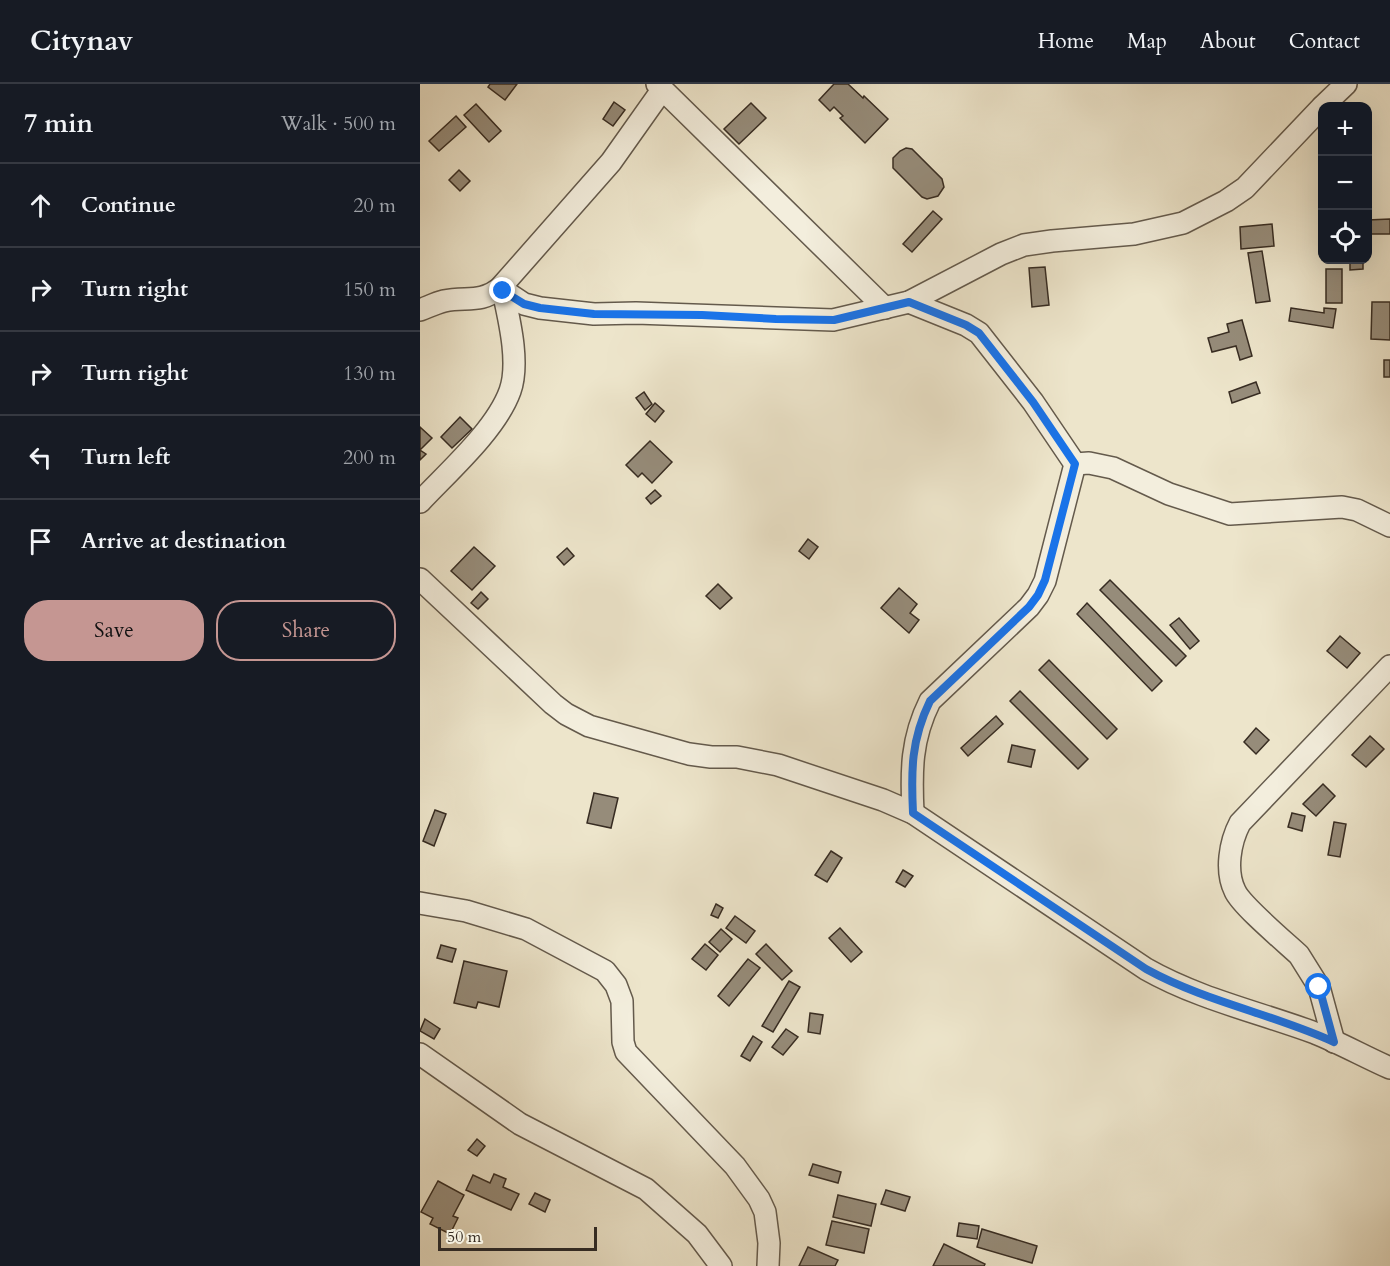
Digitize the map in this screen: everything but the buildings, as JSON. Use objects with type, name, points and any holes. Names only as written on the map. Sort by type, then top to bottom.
[{"type":"street","points":[[1328,102],[1346,84]]},
{"type":"street","points":[[420,310],[444,301],[474,300],[489,296],[501,289],[611,162],[660,87],[885,308]]},
{"type":"street","points":[[501,289],[524,304],[594,314],[636,313],[834,320],[909,302],[1001,254],[1024,245],[1134,234],[1183,223],[1226,201],[1245,188],[1318,112]]},
{"type":"street","points":[[420,502],[492,425],[510,391],[513,342],[501,289]]},
{"type":"street","points":[[909,302],[961,322],[979,333],[1033,402],[1075,464],[1045,580],[1038,595],[1029,607],[930,701],[921,719],[911,767],[913,813]]},
{"type":"street","points":[[1075,464],[1089,463],[1113,468],[1169,494],[1230,514],[1342,507],[1357,510],[1390,526]]},
{"type":"street","points":[[420,579],[553,704],[589,726],[689,754],[737,757],[778,765],[883,800],[913,813],[1169,982],[1210,999],[1316,1034],[1390,1068]]},
{"type":"street","points":[[1334,1042],[1319,987],[1307,967],[1299,955],[1236,894],[1230,879],[1233,837],[1240,823],[1390,666]]},
{"type":"street","points":[[420,903],[466,911],[526,929],[605,971],[616,986],[622,1001],[623,1042],[626,1052],[735,1166],[759,1199],[765,1212],[769,1243],[768,1266]]},
{"type":"street","points":[[420,1054],[520,1124],[646,1189],[697,1234],[721,1266]]},
{"type":"route","points":[[503,291],[524,304],[594,314],[636,313],[776,319],[834,320],[909,302],[966,325],[979,333],[1033,402],[1075,464],[1045,580],[1038,595],[1029,607],[930,701],[921,719],[911,767],[913,813],[1146,969],[1169,982],[1210,999],[1334,1042],[1319,987]]}]
